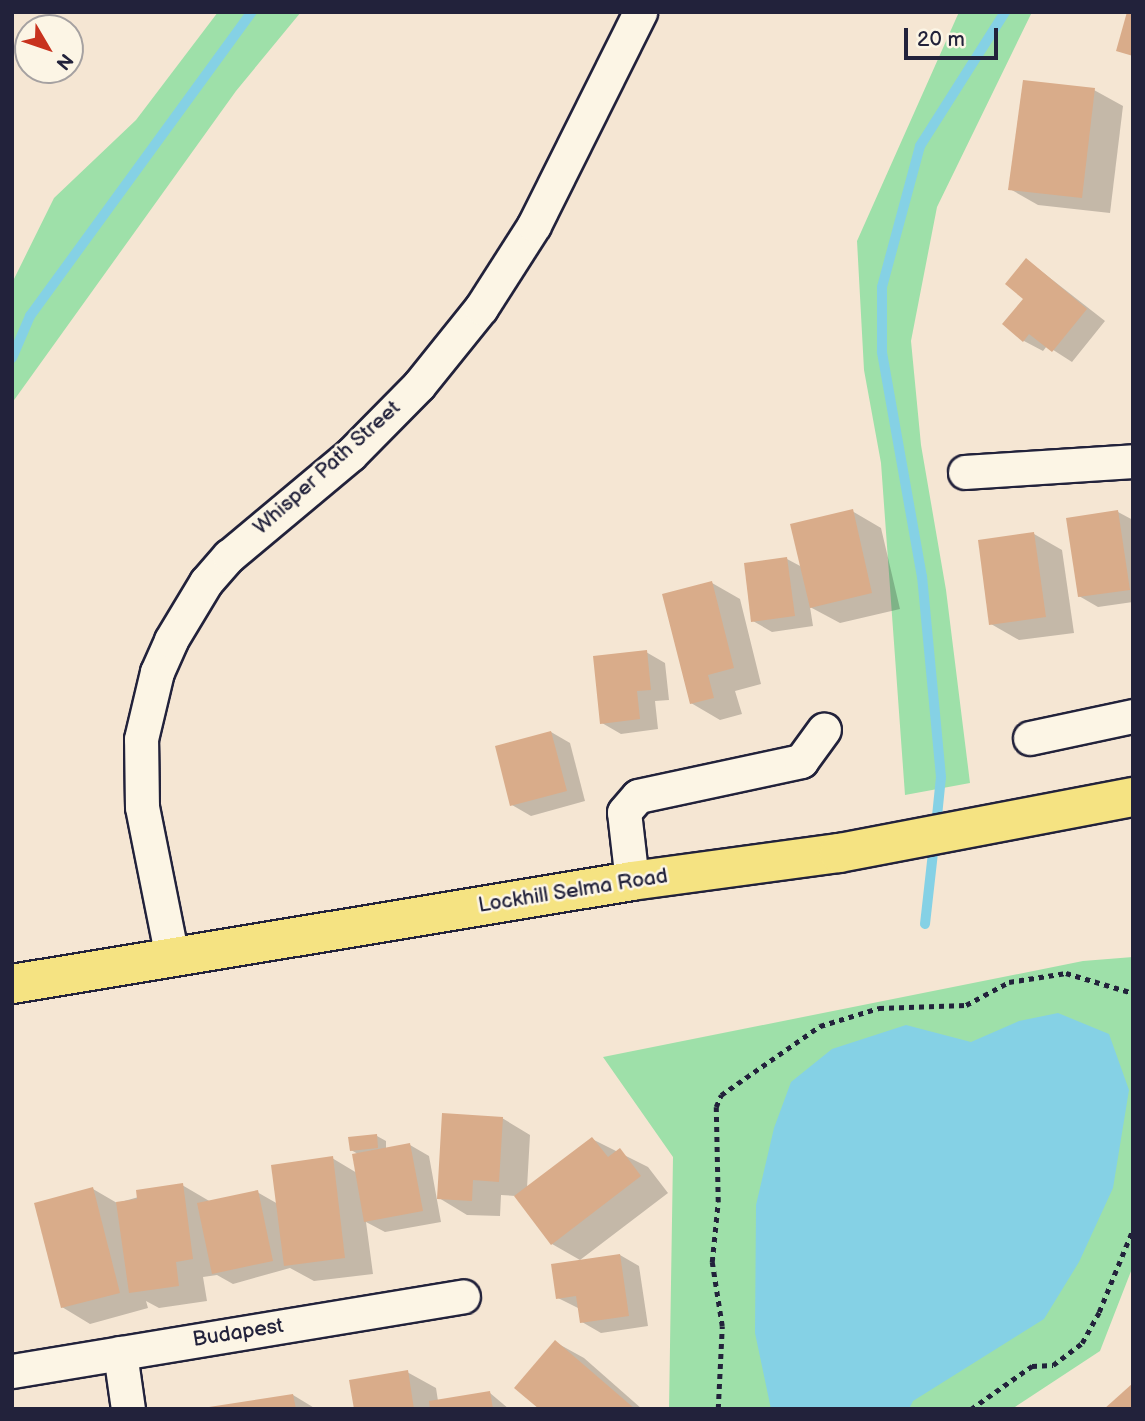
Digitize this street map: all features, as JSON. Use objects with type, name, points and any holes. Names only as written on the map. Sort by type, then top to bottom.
[{"type":"main road","name":"Lockhill Selma Road","points":[[12,984],[632,881],[839,853],[1133,797]]},
{"type":"street","name":"Whisper Path Street","points":[[172,957],[142,807],[141,752],[148,705],[171,640],[206,582],[229,556],[350,454],[419,385],[481,308],[534,225],[640,12]]},
{"type":"street","points":[[965,472],[1133,461]]},
{"type":"street","points":[[1030,738],[1133,716]]},
{"type":"street","points":[[632,881],[624,812],[638,796],[801,761],[824,729]]},
{"type":"street","name":"Budapest","points":[[12,1371],[463,1296]]},
{"type":"street","points":[[120,1353],[128,1409]]},
{"type":"path","points":[[718,1409],[722,1326],[712,1262],[718,1202],[716,1107],[721,1095],[820,1026],[879,1008],[966,1005],[1009,982],[1066,973],[1133,993]]},
{"type":"path","points":[[971,1409],[1032,1366],[1052,1364],[1082,1343],[1100,1312],[1133,1229]]},
{"type":"green space","points":[[218,12],[301,12],[236,91],[12,403],[12,283],[54,198],[136,120]]},
{"type":"green space","points":[[959,12],[1032,12],[937,207],[911,341],[921,445],[946,590],[970,783],[905,795],[881,463],[864,370],[857,241]]},
{"type":"green space","points":[[1133,957],[1133,1266],[1100,1351],[1012,1409],[669,1409],[673,1157],[603,1057],[1083,961]]},
{"type":"water","points":[[1058,1013],[1109,1034],[1129,1090],[1113,1188],[1079,1262],[1044,1319],[913,1401],[909,1409],[771,1409],[755,1333],[756,1205],[774,1128],[791,1082],[832,1049],[906,1025],[971,1042],[1019,1021]]},
{"type":"building","points":[[1127,12],[1133,12],[1133,56],[1116,51]]},
{"type":"building","points":[[1023,80],[1095,88],[1082,198],[1008,190]]},
{"type":"building","points":[[1026,258],[1087,309],[1052,352],[1029,334],[1023,342],[1002,324],[1023,299],[1005,284]]},
{"type":"building","points":[[853,509],[872,593],[810,608],[790,524]]},
{"type":"building","points":[[1118,510],[1130,590],[1078,597],[1066,518]]},
{"type":"building","points":[[1034,532],[1046,617],[989,625],[978,540]]},
{"type":"building","points":[[787,557],[795,616],[751,622],[744,563]]},
{"type":"building","points":[[712,581],[734,668],[708,675],[714,698],[690,704],[662,594]]},
{"type":"building","points":[[647,650],[651,690],[637,691],[640,719],[600,724],[593,656]]},
{"type":"building","points":[[551,731],[567,791],[510,806],[495,746]]},
{"type":"building","points":[[442,1113],[503,1117],[499,1182],[473,1180],[472,1201],[437,1199]]},
{"type":"building","points":[[377,1134],[378,1148],[350,1151],[348,1137]]},
{"type":"building","points":[[592,1137],[608,1157],[620,1148],[641,1176],[551,1245],[514,1196]]},
{"type":"building","points":[[410,1143],[423,1211],[364,1222],[352,1154]]},
{"type":"building","points":[[333,1156],[345,1258],[284,1266],[271,1165]]},
{"type":"building","points":[[183,1183],[193,1259],[176,1262],[179,1286],[129,1293],[116,1202],[137,1199],[136,1190]]},
{"type":"building","points":[[93,1187],[120,1293],[61,1308],[34,1203]]},
{"type":"building","points":[[258,1190],[273,1261],[212,1274],[197,1203]]},
{"type":"building","points":[[620,1254],[629,1316],[580,1323],[576,1296],[556,1299],[551,1264]]},
{"type":"building","points":[[555,1340],[635,1409],[539,1409],[514,1388]]},
{"type":"building","points":[[408,1370],[414,1409],[354,1409],[349,1380]]},
{"type":"building","points":[[1133,1383],[1133,1409],[1104,1409]]},
{"type":"building","points":[[490,1391],[493,1409],[430,1409],[429,1401]]},
{"type":"building","points":[[293,1394],[296,1409],[209,1409],[209,1407]]},
{"type":"waterway","points":[[12,358],[30,316],[252,12]]},
{"type":"waterway","points":[[936,826],[941,777],[922,577],[882,352],[882,287],[920,146],[1005,12]]},
{"type":"waterway","points":[[925,924],[934,844]]}]
